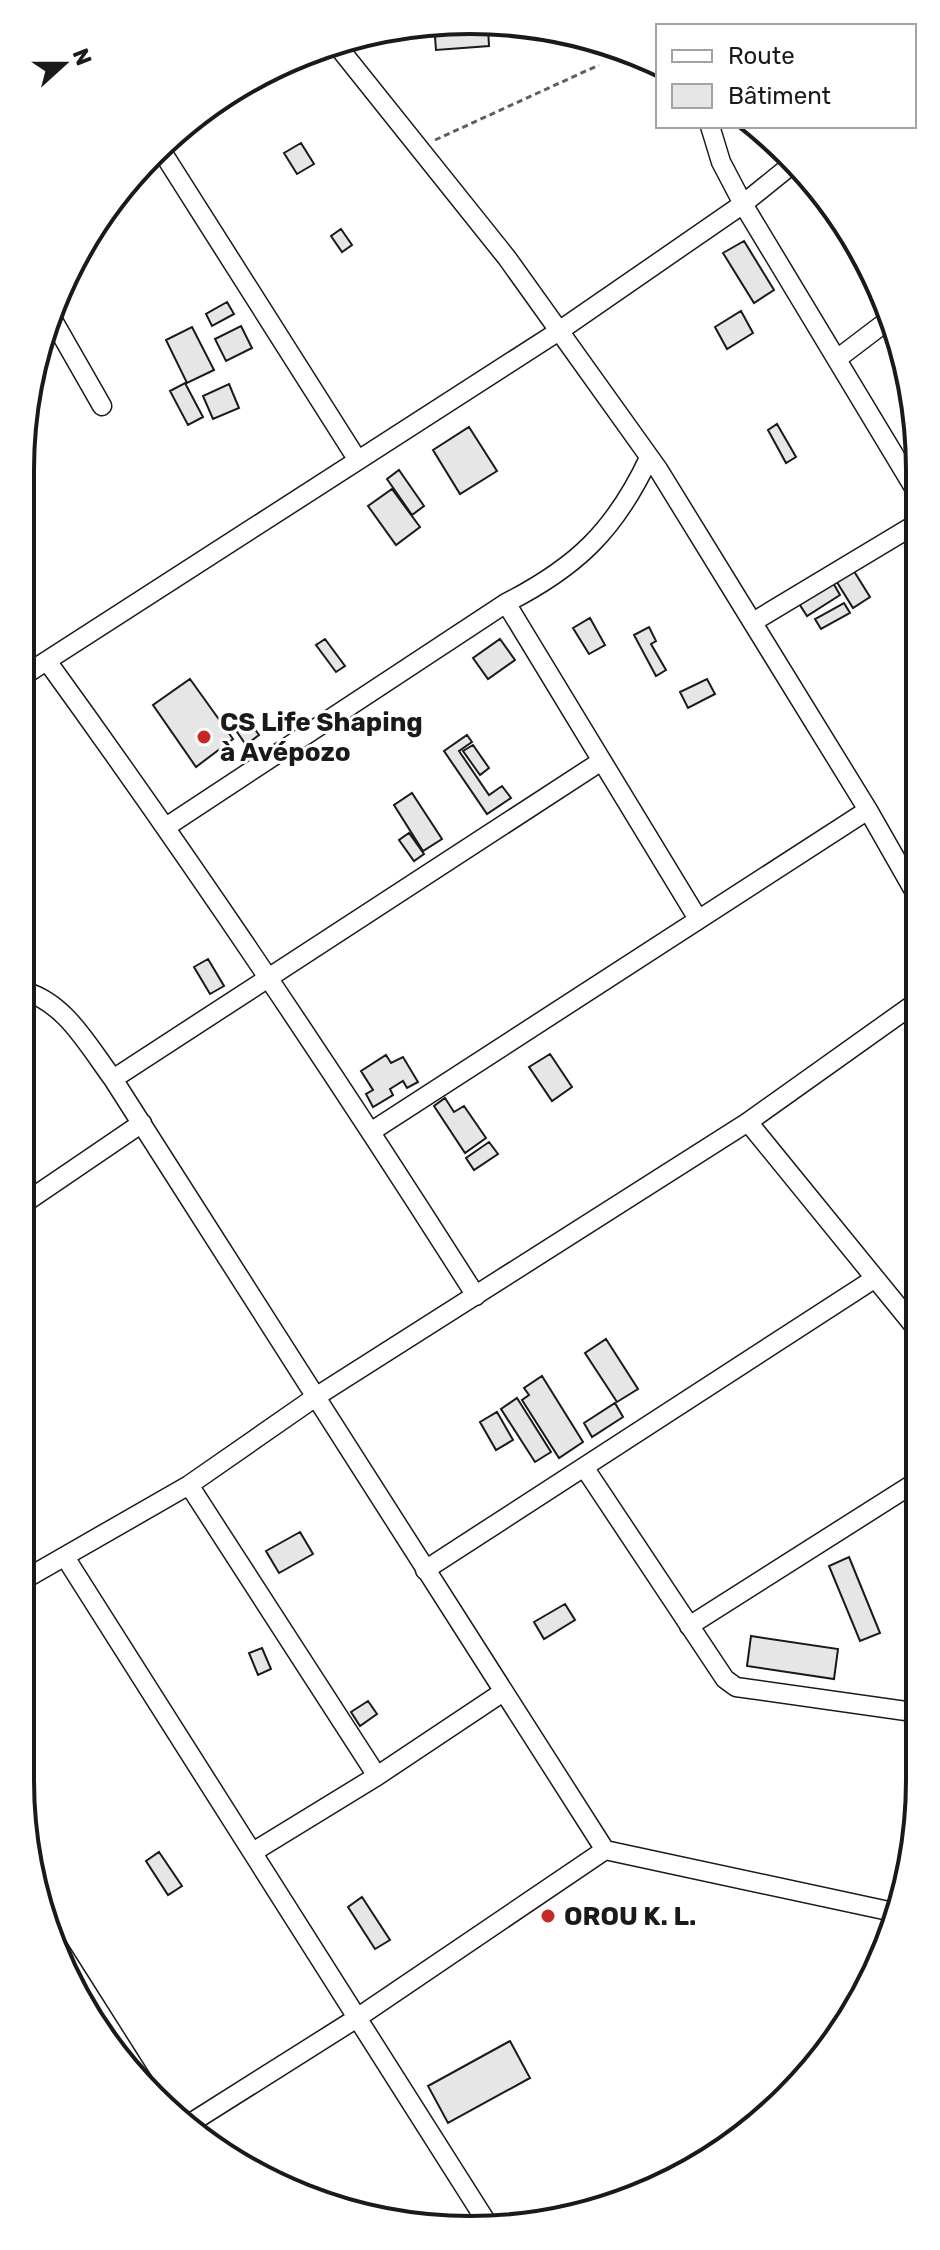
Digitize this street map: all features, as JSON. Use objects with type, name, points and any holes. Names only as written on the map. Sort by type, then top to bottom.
[{"type":"street","points":[[343,53],[507,258],[649,458],[753,622],[906,877]]},
{"type":"street","points":[[711,128],[721,162],[743,204],[906,474]]},
{"type":"street","points":[[166,158],[357,459]]},
{"type":"street","points":[[34,669],[559,331],[743,204],[785,170]]},
{"type":"street","points":[[837,359],[881,325]]},
{"type":"street","points":[[58,328],[102,406]]},
{"type":"street","points":[[166,827],[506,603],[547,582],[593,543],[628,502],[649,458]]},
{"type":"street","points":[[753,622],[906,530]]},
{"type":"street","points":[[506,603],[698,919]]},
{"type":"street","points":[[47,661],[166,827],[372,1131],[476,1296]]},
{"type":"street","points":[[113,1079],[600,762]]},
{"type":"street","points":[[372,1131],[868,810]]},
{"type":"street","points":[[34,993],[59,1008],[113,1079],[605,1850],[886,1910]]},
{"type":"street","points":[[34,1574],[189,1485],[317,1396],[748,1122],[906,1010]]},
{"type":"street","points":[[748,1122],[906,1317]]},
{"type":"street","points":[[34,1196],[142,1123]]},
{"type":"street","points":[[425,1570],[874,1279]]},
{"type":"street","points":[[584,1467],[725,1679],[746,1692],[906,1711]]},
{"type":"street","points":[[189,1485],[377,1776]]},
{"type":"street","points":[[689,1626],[906,1488]]},
{"type":"street","points":[[65,1557],[483,2216]]},
{"type":"street","points":[[253,1852],[377,1776],[503,1692]]},
{"type":"street","points":[[197,2119],[357,2018],[605,1850]]},
{"type":"path","points":[[419,148],[599,65]]},
{"type":"building","points":[[488,35],[489,46],[436,50],[435,36]]},
{"type":"building","points":[[301,143],[314,164],[297,174],[284,153]]},
{"type":"building","points":[[341,229],[352,245],[342,252],[331,236]]},
{"type":"building","points":[[744,241],[774,290],[754,303],[723,253]]},
{"type":"building","points":[[227,302],[234,314],[212,326],[206,314]]},
{"type":"building","points":[[741,311],[753,333],[727,349],[715,327]]},
{"type":"building","points":[[241,326],[252,348],[226,361],[215,339]]},
{"type":"building","points":[[192,327],[214,370],[187,383],[166,340]]},
{"type":"building","points":[[185,383],[203,417],[188,425],[170,391]]},
{"type":"building","points":[[229,384],[239,408],[213,419],[203,396]]},
{"type":"building","points":[[777,424],[796,457],[786,463],[768,430]]},
{"type":"building","points":[[469,427],[497,471],[460,494],[433,450]]},
{"type":"building","points":[[399,470],[424,506],[412,515],[387,479]]},
{"type":"building","points":[[392,489],[420,527],[396,545],[368,506]]},
{"type":"building","points":[[852,568],[870,597],[853,608],[835,579]]},
{"type":"building","points":[[832,581],[840,595],[807,616],[798,602]]},
{"type":"building","points":[[844,603],[850,613],[821,629],[815,619]]},
{"type":"building","points":[[590,618],[605,645],[589,654],[573,628]]},
{"type":"building","points":[[649,627],[656,641],[651,644],[666,670],[656,676],[634,635]]},
{"type":"building","points":[[325,639],[345,666],[336,672],[316,645]]},
{"type":"building","points":[[500,639],[515,660],[488,679],[473,658]]},
{"type":"building","points":[[190,679],[233,739],[196,767],[153,705]]},
{"type":"building","points":[[707,679],[715,694],[688,708],[680,692]]},
{"type":"building","points":[[246,717],[259,735],[246,745],[233,726]]},
{"type":"building","points":[[467,735],[472,742],[459,751],[489,795],[502,786],[511,798],[487,814],[444,751]]},
{"type":"building","points":[[473,745],[489,768],[480,775],[463,751]]},
{"type":"building","points":[[412,793],[442,839],[423,851],[394,805]]},
{"type":"building","points":[[409,833],[424,854],[414,861],[399,840]]},
{"type":"building","points":[[208,959],[224,986],[210,994],[194,967]]},
{"type":"building","points":[[550,1054],[572,1087],[552,1101],[529,1067]]},
{"type":"building","points":[[386,1055],[391,1063],[403,1057],[418,1082],[407,1088],[403,1081],[390,1089],[393,1095],[373,1107],[366,1094],[373,1090],[361,1071]]},
{"type":"building","points":[[445,1098],[454,1112],[464,1106],[486,1138],[465,1153],[434,1106]]},
{"type":"building","points":[[489,1142],[498,1154],[474,1170],[466,1158]]},
{"type":"building","points":[[606,1339],[638,1389],[617,1402],[585,1353]]},
{"type":"building","points":[[542,1376],[583,1442],[559,1458],[522,1400],[529,1395],[524,1388]]},
{"type":"building","points":[[517,1398],[551,1452],[535,1462],[501,1409]]},
{"type":"building","points":[[615,1403],[623,1417],[592,1437],[584,1423]]},
{"type":"building","points":[[497,1412],[513,1440],[496,1450],[480,1422]]},
{"type":"building","points":[[300,1532],[313,1554],[279,1573],[266,1551]]},
{"type":"building","points":[[849,1557],[880,1633],[860,1641],[829,1566]]},
{"type":"building","points":[[565,1604],[575,1620],[544,1639],[534,1622]]},
{"type":"building","points":[[751,1636],[838,1649],[834,1679],[747,1666]]},
{"type":"building","points":[[262,1648],[271,1669],[258,1675],[249,1653]]},
{"type":"building","points":[[368,1701],[377,1714],[360,1726],[351,1712]]},
{"type":"building","points":[[159,1852],[182,1886],[168,1895],[146,1861]]},
{"type":"building","points":[[362,1897],[390,1940],[375,1949],[348,1907]]},
{"type":"building","points":[[510,2041],[530,2078],[448,2123],[428,2086]]},
{"type":"place","name":"CS Life Shaping à Avépozo","points":[[204,737]]},
{"type":"place","name":"OROU K. L.","points":[[548,1916]]}]
